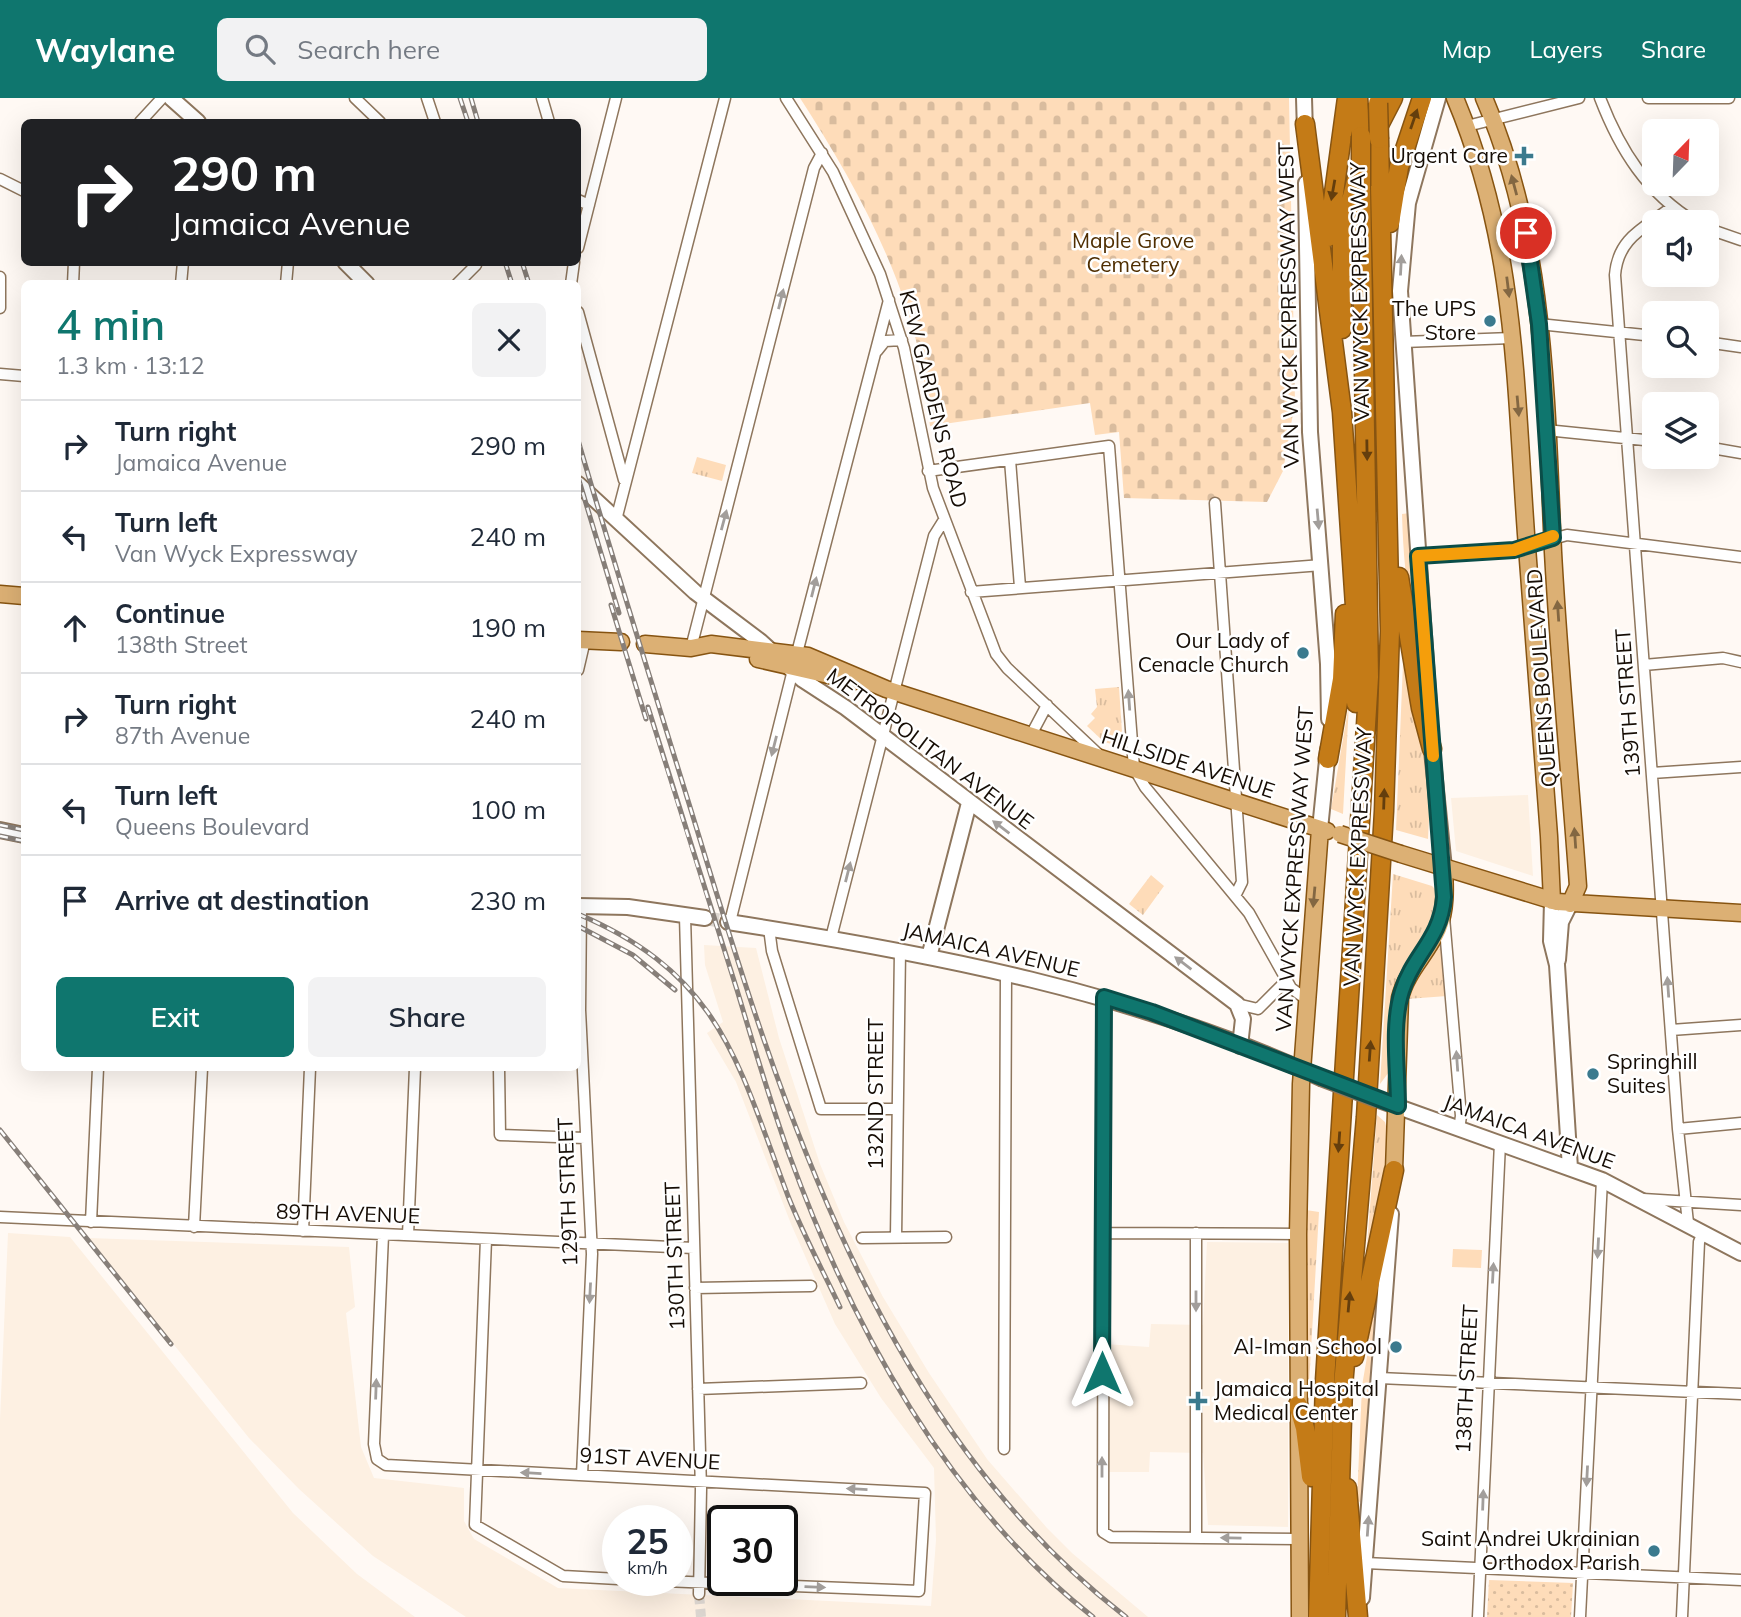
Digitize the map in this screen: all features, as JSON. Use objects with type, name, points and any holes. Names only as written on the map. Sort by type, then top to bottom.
[{"type":"highway","points":[[1329,303],[1329,217],[1347,98]]},
{"type":"highway","name":"VAN WYCK EXPRESSWAY","points":[[1318,1617],[1325,1370],[1361,805],[1369,612],[1361,136],[1358,98]]},
{"type":"highway","points":[[1382,282],[1395,185],[1422,98]]},
{"type":"highway","points":[[1361,805],[1356,719],[1355,583],[1348,533],[1342,412],[1341,259],[1344,223],[1383,100]]},
{"type":"highway","name":"VAN WYCK EXPRESSWAY","points":[[1336,1617],[1340,1451],[1366,1117],[1384,811],[1390,631],[1379,139],[1383,100]]},
{"type":"highway","points":[[1306,124],[1342,412]]},
{"type":"highway","points":[[1387,500],[1404,611],[1432,749]]},
{"type":"highway","points":[[1328,759],[1342,679],[1348,533]]},
{"type":"highway","points":[[1342,1419],[1394,1170]]},
{"type":"highway","points":[[1298,1405],[1309,1454],[1312,1514],[1319,1542]]},
{"type":"highway","points":[[1340,1451],[1349,1497],[1359,1617]]},
{"type":"main road","points":[[171,98],[195,119]]},
{"type":"main road","points":[[1304,98],[1306,124]]},
{"type":"main road","points":[[1359,1617],[1394,1170],[1398,1106],[1396,1048],[1401,993],[1434,937],[1443,912],[1444,868],[1432,749],[1400,290],[1405,223],[1419,156],[1438,98]]},
{"type":"main road","name":"QUEENS BOULEVARD","points":[[1455,98],[1467,126],[1499,233],[1512,338],[1552,901],[1551,941],[1557,965]]},
{"type":"main road","name":"QUEENS BOULEVARD","points":[[1484,98],[1493,118],[1521,208],[1539,324],[1578,886],[1561,922],[1557,965],[1570,1168]]},
{"type":"main road","name":"VAN WYCK EXPRESSWAY WEST","points":[[1299,1539],[1298,1234],[1302,1070],[1320,829],[1328,759],[1329,676],[1310,432],[1306,124]]},
{"type":"main road","points":[[349,266],[363,280]]},
{"type":"main road","points":[[581,487],[703,598],[770,650]]},
{"type":"main road","points":[[0,594],[21,596]]},
{"type":"main road","points":[[581,640],[621,642]]},
{"type":"main road","name":"HILLSIDE AVENUE","points":[[645,644],[691,648],[710,655],[791,662],[849,671],[895,692],[1552,901],[1741,913]]},
{"type":"main road","name":"HILLSIDE AVENUE","points":[[691,648],[711,644],[770,650],[791,662],[830,676],[872,683]]},
{"type":"main road","name":"METROPOLITAN AVENUE","points":[[791,662],[969,803],[1237,1004]]},
{"type":"main road","points":[[830,676],[828,690],[846,708]]},
{"type":"main road","points":[[929,957],[969,803]]},
{"type":"main road","points":[[0,830],[21,834]]},
{"type":"main road","points":[[581,906],[628,907],[705,918]]},
{"type":"main road","name":"JAMAICA AVENUE","points":[[729,922],[900,951],[1104,997],[1602,1180],[1741,1253]]},
{"type":"main road","points":[[1237,1004],[1243,1018],[1240,1046]]},
{"type":"main road","points":[[1299,1539],[1300,1617]]},
{"type":"street","points":[[143,119],[162,98]]},
{"type":"street","points":[[355,98],[377,119]]},
{"type":"street","points":[[427,98],[434,119]]},
{"type":"street","points":[[542,98],[548,119]]},
{"type":"street","points":[[581,236],[616,98]]},
{"type":"street","points":[[616,520],[724,98]]},
{"type":"street","name":"KEW GARDENS ROAD","points":[[786,98],[822,153],[871,251],[902,340],[928,471],[971,592],[999,659],[1101,758]]},
{"type":"street","points":[[1467,126],[1579,98]]},
{"type":"street","points":[[1600,98],[1622,149],[1643,177],[1677,210]]},
{"type":"street","points":[[1648,98],[1729,98]]},
{"type":"street","points":[[691,648],[814,169],[822,153]]},
{"type":"street","points":[[0,179],[21,190]]},
{"type":"street","points":[[581,201],[589,205]]},
{"type":"street","name":"139TH STREET","points":[[1672,207],[1631,235],[1620,249],[1615,275],[1678,1129],[1688,1223]]},
{"type":"street","points":[[1719,232],[1741,240]]},
{"type":"street","points":[[461,280],[475,266]]},
{"type":"street","points":[[0,277],[0,308]]},
{"type":"street","points":[[729,922],[791,662],[889,300]]},
{"type":"street","points":[[581,323],[624,481]]},
{"type":"street","points":[[1539,324],[1642,334]]},
{"type":"street","points":[[1403,342],[1512,338]]},
{"type":"street","points":[[875,354],[885,341],[902,340]]},
{"type":"street","points":[[1719,344],[1741,348]]},
{"type":"street","points":[[0,374],[21,376]]},
{"type":"street","points":[[1546,430],[1642,440]]},
{"type":"street","points":[[928,471],[1109,446],[1134,768],[1145,787],[1254,919],[1294,991],[1306,999]]},
{"type":"street","points":[[1719,449],[1741,453]]},
{"type":"street","points":[[1010,460],[1020,587]]},
{"type":"street","points":[[1215,503],[1242,882],[1236,896]]},
{"type":"street","points":[[831,938],[934,536],[944,520]]},
{"type":"street","points":[[1418,556],[1527,547],[1553,538],[1574,535],[1741,557]]},
{"type":"street","points":[[971,592],[1322,565]]},
{"type":"street","points":[[1644,665],[1723,658],[1741,662]]},
{"type":"street","points":[[1031,735],[1046,705]]},
{"type":"street","points":[[1652,773],[1741,768]]},
{"type":"street","points":[[1443,912],[1447,931],[1461,1105],[1460,1129]]},
{"type":"street","name":"130TH STREET","points":[[685,916],[701,1481],[699,1594]]},
{"type":"street","points":[[769,928],[772,951],[821,1109],[897,1109]]},
{"type":"street","name":"132ND STREET","points":[[896,1237],[900,951]]},
{"type":"street","points":[[1004,1450],[1006,974]]},
{"type":"street","points":[[1237,1004],[1258,1009],[1287,980]]},
{"type":"street","points":[[1104,997],[1102,1517],[1105,1535],[1299,1539]]},
{"type":"street","points":[[1671,1030],[1741,1025]]},
{"type":"street","name":"129TH STREET","points":[[581,1053],[592,1242],[582,1475]]},
{"type":"street","points":[[91,1222],[98,1071]]},
{"type":"street","points":[[194,1227],[202,1071]]},
{"type":"street","points":[[303,1231],[310,1071]]},
{"type":"street","points":[[408,1235],[415,1071]]},
{"type":"street","points":[[499,1071],[500,1135],[585,1138]]},
{"type":"street","points":[[1678,1129],[1741,1123]]},
{"type":"street","name":"138TH STREET","points":[[1478,1617],[1500,1143]]},
{"type":"street","points":[[1580,1617],[1602,1180]]},
{"type":"street","points":[[1642,1199],[1741,1205]]},
{"type":"street","name":"89TH AVENUE","points":[[0,1217],[694,1248]]},
{"type":"street","points":[[1682,1617],[1699,1242],[1703,1232]]},
{"type":"street","points":[[1103,1233],[1298,1234]]},
{"type":"street","points":[[1196,1233],[1196,1538]]},
{"type":"street","name":"91ST AVENUE","points":[[383,1235],[376,1457],[390,1466],[925,1493],[919,1591],[698,1583]]},
{"type":"street","points":[[862,1238],[946,1237]]},
{"type":"street","points":[[486,1239],[475,1525],[563,1576],[602,1578]]},
{"type":"street","points":[[695,1288],[811,1286]]},
{"type":"street","points":[[1379,1378],[1741,1394]]},
{"type":"street","points":[[698,1388],[861,1382]]},
{"type":"street","points":[[1365,1563],[1741,1580]]},
{"type":"street","points":[[693,1583],[698,1583]]},
{"type":"shaded area","points":[[1528,795],[1533,876],[1456,851],[1451,798]]},
{"type":"shaded area","points":[[704,945],[756,948],[779,1038],[820,1164],[844,1222],[883,1297],[929,1373],[987,1459],[1072,1553],[1148,1617],[466,1617],[373,1556],[299,1489],[249,1438],[88,1238],[349,1247],[355,1307],[346,1313],[361,1447],[374,1478],[464,1488],[464,1521],[474,1539],[558,1588],[602,1590],[602,1596],[693,1595],[931,1606],[936,1540],[934,1468],[881,1398],[835,1324],[791,1224],[736,1082],[707,1033],[723,1022],[705,965]]},
{"type":"shaded area","points":[[8,1233],[70,1237],[293,1513],[357,1574],[415,1617],[0,1617],[0,1420]]},
{"type":"shaded area","name":"Jamaica Hospital Medical Center","points":[[1207,1242],[1288,1243],[1288,1527],[1208,1525],[1203,1453],[1150,1452],[1149,1472],[1107,1472],[1105,1344],[1149,1347],[1151,1324],[1203,1325]]},
{"type":"green space","name":"Maple Grove Cemetery","points":[[800,98],[1289,98],[1295,402],[1283,471],[1267,502],[1124,498],[1119,432],[1095,435],[1090,403],[930,426],[922,370],[912,327],[888,258],[856,191]]},
{"type":"green space","points":[[697,457],[726,465],[722,481],[692,473]]},
{"type":"green space","points":[[1410,513],[1416,618],[1414,624],[1402,528],[1402,514]]},
{"type":"green space","points":[[1404,640],[1431,778],[1428,839],[1396,830]]},
{"type":"green space","points":[[1119,687],[1123,747],[1104,742],[1087,726],[1095,718],[1091,714],[1097,707],[1095,689]]},
{"type":"green space","points":[[1349,704],[1343,814],[1331,809]]},
{"type":"green space","points":[[1393,874],[1432,886],[1437,891],[1435,917],[1427,938],[1393,992],[1389,1072],[1380,1084]]},
{"type":"green space","points":[[1151,875],[1164,886],[1143,915],[1129,904]]},
{"type":"green space","points":[[1438,945],[1443,949],[1447,996],[1407,999],[1410,986]]},
{"type":"green space","points":[[1377,1115],[1385,1122],[1388,1137],[1387,1158],[1381,1208],[1363,1299]]},
{"type":"green space","points":[[1306,1210],[1319,1212],[1307,1419]]},
{"type":"green space","points":[[1453,1249],[1482,1250],[1481,1268],[1452,1267]]},
{"type":"green space","points":[[1383,1263],[1364,1505],[1357,1500],[1362,1386],[1370,1339],[1365,1338]]},
{"type":"green space","points":[[1489,1580],[1573,1583],[1571,1617],[1487,1617]]},
{"type":"tunnel","points":[[705,918],[728,922]]},
{"type":"tunnel","points":[[699,1594],[701,1617]]},
{"type":"railway","points":[[460,98],[467,119]]},
{"type":"railway","points":[[471,98],[477,119]]},
{"type":"railway","points":[[506,266],[511,280]]},
{"type":"railway","points":[[523,266],[528,280]]},
{"type":"railway","points":[[581,450],[727,929],[763,1038],[804,1147],[850,1254],[904,1356],[967,1452],[1040,1540],[1126,1617]]},
{"type":"railway","points":[[581,487],[619,613]]},
{"type":"railway","points":[[611,605],[646,719]]},
{"type":"railway","points":[[648,707],[769,1095],[815,1221],[843,1285],[910,1408],[950,1466],[993,1521],[1041,1571],[1093,1617]]},
{"type":"railway","points":[[0,825],[21,829]]},
{"type":"railway","points":[[0,836],[21,840]]},
{"type":"railway","points":[[581,916],[626,938],[665,965],[695,995],[718,1028],[738,1065],[794,1210],[840,1307]]},
{"type":"railway","points":[[581,928],[633,955],[675,990]]},
{"type":"railway","points":[[0,1130],[171,1344]]},
{"type":"slow traffic","points":[[1433,756],[1418,556],[1514,550],[1553,536]]},
{"type":"place","name":"Urgent Care","points":[[1524,156]]},
{"type":"place","name":"The UPS Store","points":[[1490,321]]},
{"type":"place","name":"Our Lady of Cenacle Church","points":[[1303,653]]},
{"type":"place","name":"Springhill Suites","points":[[1593,1074]]},
{"type":"place","name":"Al-Iman School","points":[[1396,1347]]},
{"type":"place","name":"Jamaica Hospital Medical Center","points":[[1198,1401]]},
{"type":"place","name":"Saint Andrei Ukrainian Orthodox Parish","points":[[1654,1551]]},
{"type":"route","points":[[1102,1373],[1104,997],[1152,1012],[1398,1106],[1396,1048],[1400,998],[1407,979],[1440,925],[1444,897],[1444,868],[1418,556],[1514,550],[1553,538],[1539,324],[1526,233]]}]
